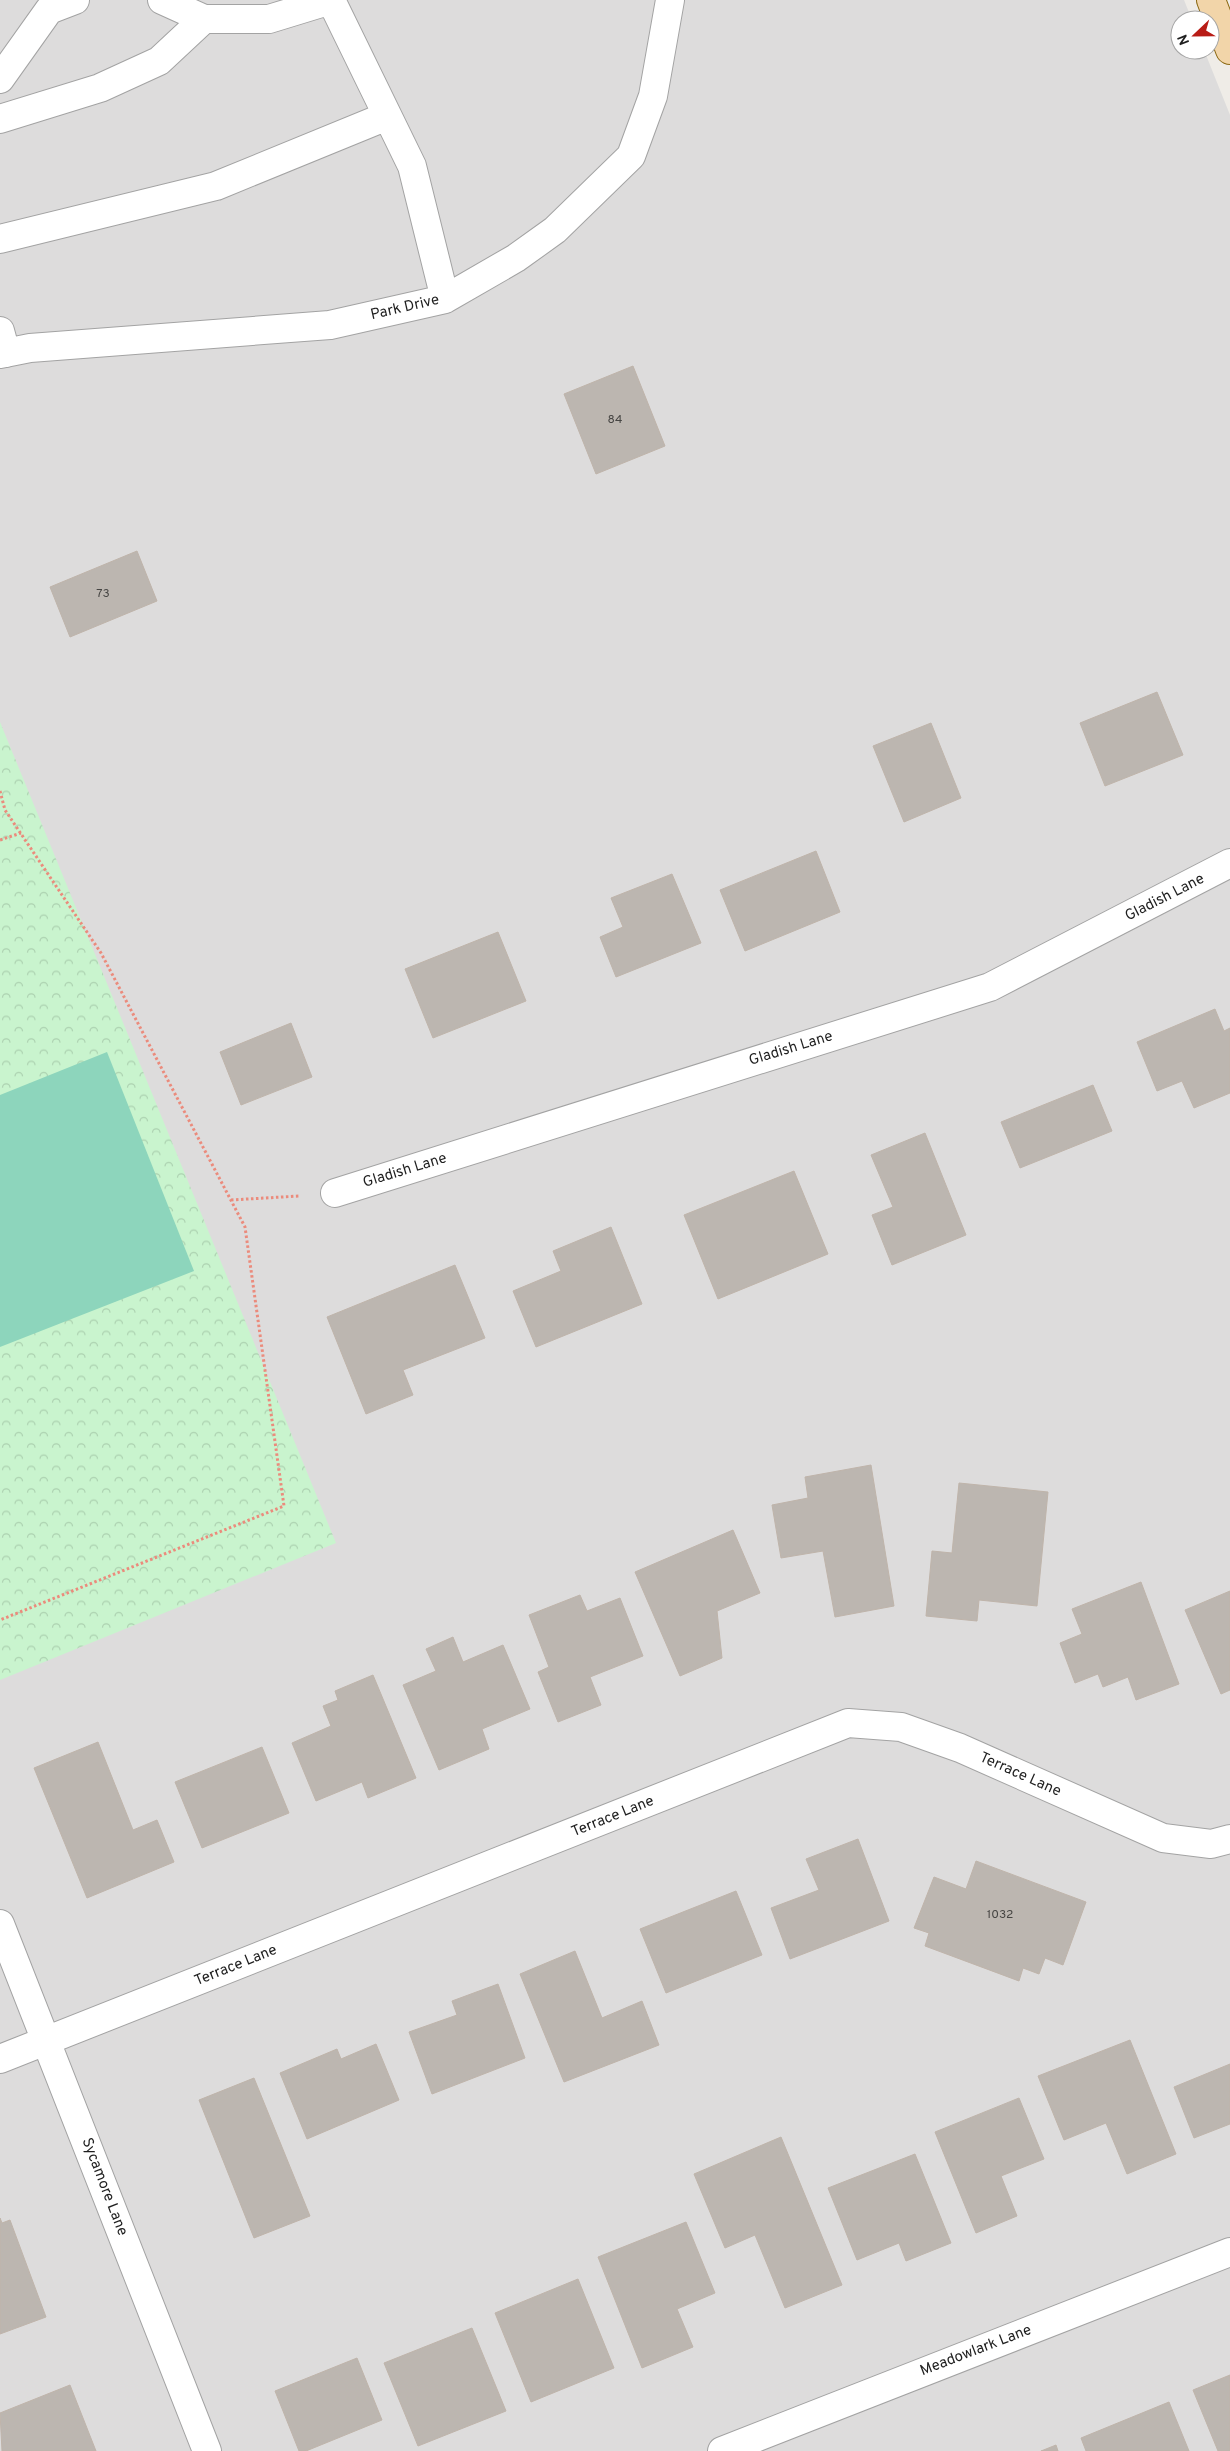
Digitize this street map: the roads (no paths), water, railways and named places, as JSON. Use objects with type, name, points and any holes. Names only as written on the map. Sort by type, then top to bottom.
[{"type":"main road","points":[[1211,0],[1230,50]]},
{"type":"street","points":[[0,79],[49,10],[75,0]]},
{"type":"street","points":[[162,0],[204,19],[269,19],[331,0],[412,166],[445,299]]},
{"type":"street","name":"Park Drive","points":[[2,346],[30,348],[219,332],[330,325],[445,299],[516,258],[555,230],[631,156],[653,96],[670,0]]},
{"type":"street","points":[[0,119],[100,88],[159,61],[204,19]]},
{"type":"street","points":[[0,239],[216,186],[387,116]]},
{"type":"street","name":"Gladish Lane","points":[[335,1193],[990,987],[1230,863]]},
{"type":"street","name":"Terrace Lane","points":[[0,2059],[848,1723],[901,1727],[960,1748],[1163,1838],[1211,1844],[1230,1839]]},
{"type":"street","name":"Sycamore Lane","points":[[0,1924],[207,2451]]},
{"type":"street","name":"Meadowlark Lane","points":[[722,2451],[758,2444],[1230,2252]]}]
